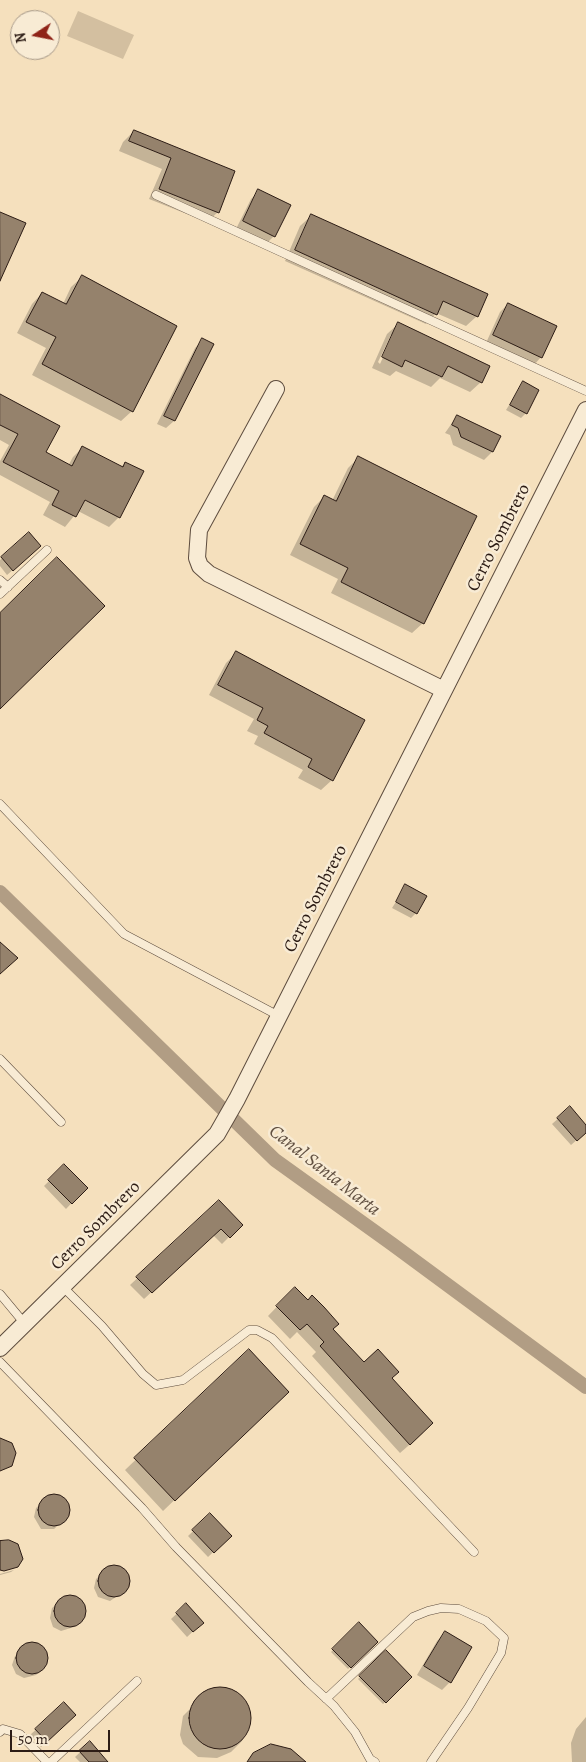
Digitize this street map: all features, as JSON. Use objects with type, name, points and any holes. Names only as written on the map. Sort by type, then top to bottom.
[{"type":"street","points":[[276,389],[199,530],[197,558],[200,566],[209,574],[444,690]]},
{"type":"street","name":"Cerro Sombrero","points":[[0,1348],[63,1288],[217,1134],[280,1016],[586,410]]},
{"type":"lane","points":[[156,195],[586,391]]},
{"type":"lane","points":[[0,594],[47,550]]},
{"type":"lane","points":[[0,580],[8,587]]},
{"type":"lane","points":[[0,804],[124,934],[280,1016]]},
{"type":"lane","points":[[0,1059],[62,1122]]},
{"type":"lane","points":[[63,1288],[102,1326],[143,1374],[156,1385],[183,1380],[250,1330],[257,1330],[272,1338],[474,1552]]},
{"type":"lane","points":[[0,1294],[25,1324]]},
{"type":"lane","points":[[0,1362],[142,1508],[176,1547],[326,1699],[355,1732],[370,1759],[375,1762]]},
{"type":"lane","points":[[326,1699],[413,1617],[441,1608],[460,1609],[486,1621],[504,1638],[501,1653],[468,1708],[431,1762]]},
{"type":"lane","points":[[51,1762],[137,1681]]},
{"type":"lane","points":[[0,1732],[3,1729],[20,1734],[47,1762]]},
{"type":"shaded area","points":[[78,11],[134,35],[123,59],[67,36]]},
{"type":"building","points":[[134,130],[235,171],[219,213],[159,189],[171,158],[129,141]]},
{"type":"building","points":[[258,189],[291,205],[275,237],[243,221]]},
{"type":"building","points":[[0,212],[26,223],[0,281]]},
{"type":"building","points":[[311,214],[488,294],[478,317],[443,301],[437,315],[295,250]]},
{"type":"building","points":[[82,275],[177,326],[133,412],[42,364],[56,337],[26,322],[42,292],[66,304]]},
{"type":"building","points":[[508,303],[557,326],[542,358],[493,335]]},
{"type":"building","points":[[398,322],[490,366],[482,383],[448,366],[442,377],[405,360],[402,367],[382,357]]},
{"type":"building","points":[[202,338],[214,344],[175,421],[164,416]]},
{"type":"building","points":[[523,381],[539,390],[527,414],[510,405]]},
{"type":"building","points":[[0,394],[60,426],[46,452],[72,466],[82,446],[123,467],[125,462],[144,471],[120,518],[85,500],[76,517],[52,505],[59,491],[3,462],[18,434],[0,425]]},
{"type":"building","points":[[457,415],[501,436],[493,452],[461,437],[458,428],[452,425]]},
{"type":"building","points":[[358,456],[477,516],[424,624],[341,582],[348,568],[300,544],[324,495],[336,501]]},
{"type":"building","points":[[29,532],[41,546],[13,571],[1,557]]},
{"type":"building","points":[[57,557],[105,606],[0,709],[0,613]]},
{"type":"building","points":[[236,651],[365,720],[333,781],[308,767],[312,759],[264,733],[268,726],[257,720],[263,708],[218,685]]},
{"type":"building","points":[[405,884],[427,896],[417,914],[396,902]]},
{"type":"building","points":[[0,942],[18,958],[0,974]]},
{"type":"building","points":[[570,1106],[586,1125],[586,1133],[577,1141],[557,1118]]},
{"type":"building","points":[[64,1164],[88,1188],[72,1204],[48,1180]]},
{"type":"building","points":[[219,1200],[243,1225],[230,1238],[221,1229],[152,1293],[136,1277]]},
{"type":"building","points":[[295,1287],[308,1300],[312,1295],[324,1307],[339,1324],[333,1329],[364,1362],[378,1349],[399,1372],[392,1378],[433,1423],[410,1445],[320,1346],[324,1342],[307,1324],[300,1330],[276,1306]]},
{"type":"building","points":[[249,1349],[289,1392],[175,1501],[134,1458]]},
{"type":"building","points":[[0,1438],[12,1443],[16,1453],[12,1466],[0,1471]]},
{"type":"building","points":[[54,1494],[65,1499],[70,1510],[65,1521],[54,1526],[43,1521],[38,1510],[43,1499]]},
{"type":"building","points":[[210,1513],[232,1536],[214,1553],[192,1530]]},
{"type":"building","points":[[9,1540],[18,1544],[23,1559],[18,1567],[4,1571],[0,1570],[0,1541]]},
{"type":"building","points":[[114,1565],[125,1570],[130,1581],[125,1592],[114,1597],[103,1592],[98,1581],[103,1570]]},
{"type":"building","points":[[70,1595],[81,1600],[86,1611],[81,1622],[70,1627],[59,1622],[54,1611],[59,1600]]},
{"type":"building","points":[[186,1603],[204,1623],[193,1632],[176,1613]]},
{"type":"building","points":[[359,1622],[378,1642],[351,1668],[332,1649]]},
{"type":"building","points":[[445,1631],[472,1647],[451,1683],[424,1666]]},
{"type":"building","points":[[32,1642],[43,1647],[48,1658],[43,1669],[32,1674],[21,1669],[16,1658],[21,1647]]},
{"type":"building","points":[[386,1650],[412,1677],[386,1703],[359,1676]]},
{"type":"building","points":[[220,1687],[237,1692],[242,1696],[246,1701],[251,1718],[246,1735],[242,1740],[237,1744],[220,1749],[203,1744],[198,1740],[194,1735],[189,1718],[194,1701],[198,1696],[203,1692]]},
{"type":"building","points":[[64,1702],[76,1715],[47,1742],[35,1729]]},
{"type":"building","points":[[90,1741],[108,1762],[89,1762],[79,1751]]},
{"type":"building","points":[[271,1744],[291,1749],[306,1762],[247,1762],[253,1753]]},
{"type":"waterway","name":"Canal Santa Marta","points":[[0,892],[275,1160],[586,1387]]}]
